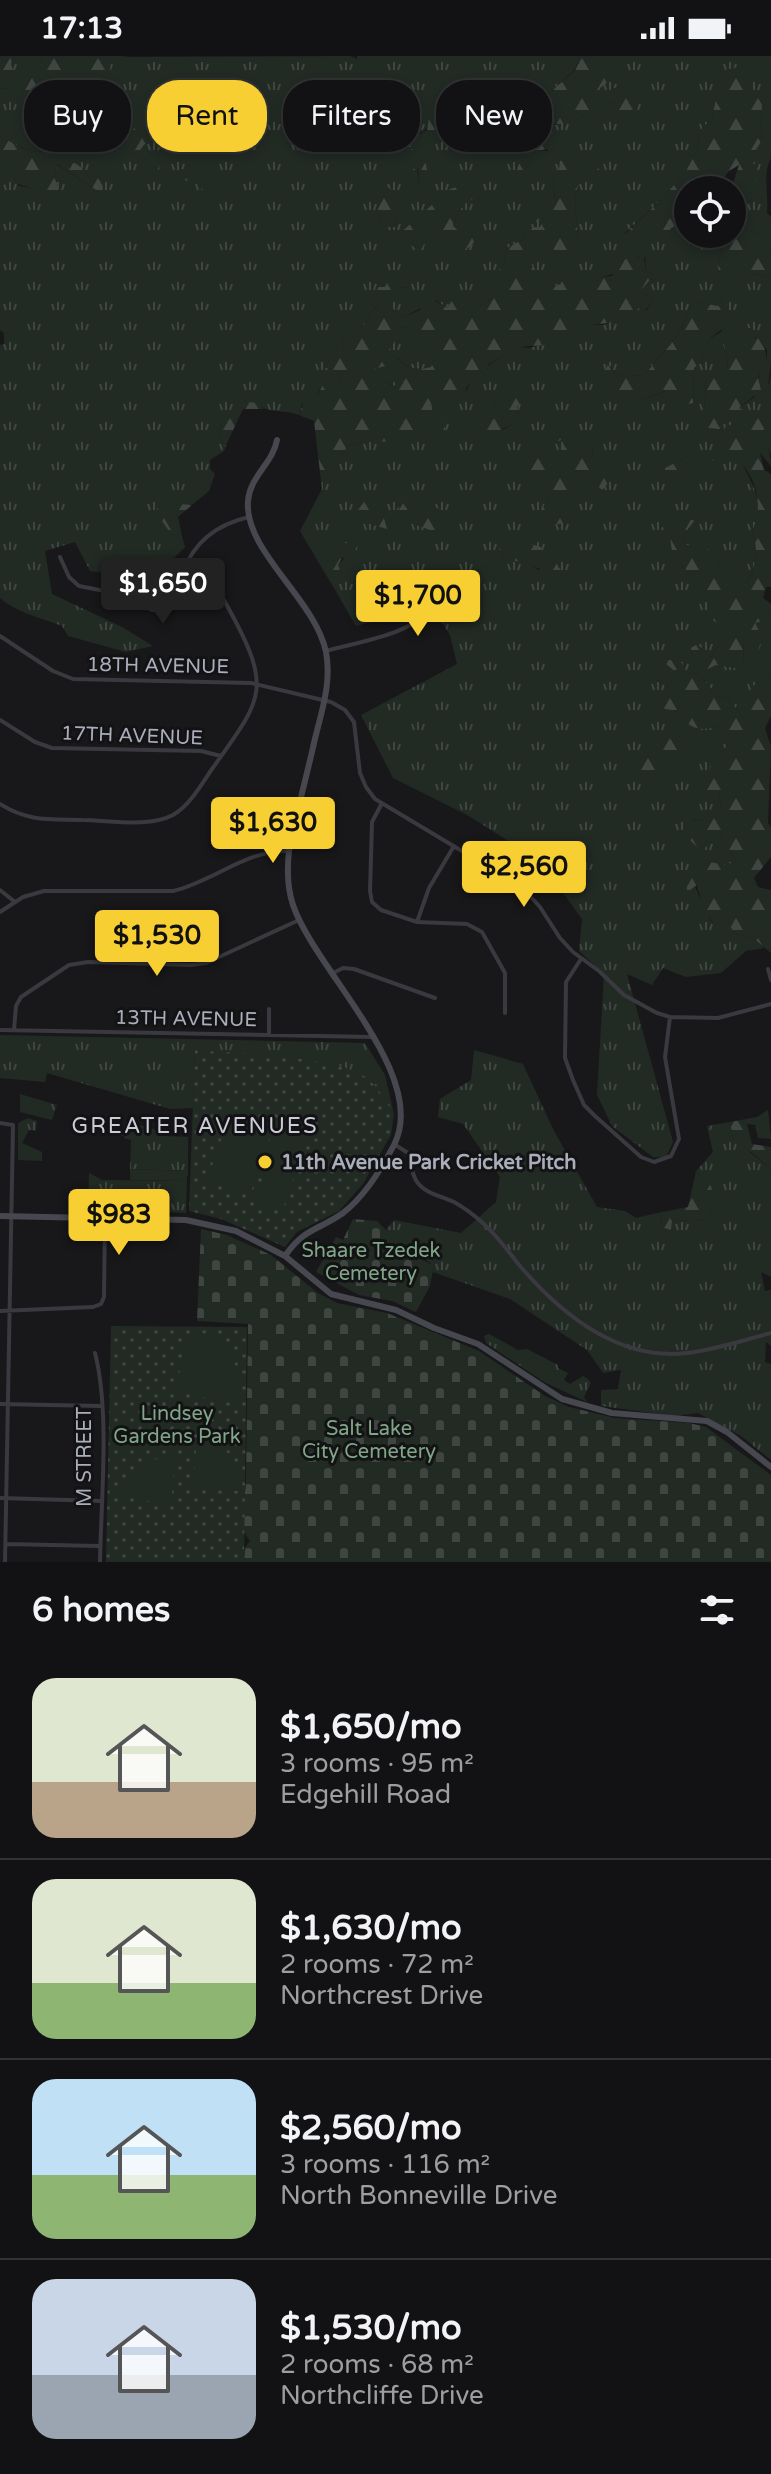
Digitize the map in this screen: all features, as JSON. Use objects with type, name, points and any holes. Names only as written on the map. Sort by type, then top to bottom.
[{"type":"street","points":[[277,440],[251,487],[249,517],[257,538],[314,620],[325,651],[328,671],[325,700],[289,851],[289,888],[299,920],[394,1078],[402,1116],[394,1144],[351,1205],[337,1217],[303,1234],[285,1256]]},
{"type":"street","points":[[60,557],[69,577],[79,586],[120,594],[160,612],[168,610],[174,602],[188,560],[197,546],[210,534],[249,517]]},
{"type":"street","points":[[0,804],[28,818],[159,820],[172,815],[189,802],[249,715],[257,683],[251,650],[214,582],[203,569],[188,560]]},
{"type":"street","points":[[325,651],[408,628],[426,617],[440,601]]},
{"type":"street","name":"18TH AVENUE","points":[[0,636],[53,671],[73,679],[257,683],[325,700]]},
{"type":"street","points":[[325,700],[345,710],[354,722],[363,781],[381,805],[522,887],[540,907],[560,938],[627,997],[670,1017],[723,1017],[771,1004]]},
{"type":"street","name":"17TH AVENUE","points":[[0,720],[35,742],[52,748],[201,751],[221,757]]},
{"type":"street","points":[[381,805],[372,822],[371,898],[381,910],[417,922],[463,924],[475,928],[486,938],[505,973],[505,1013]]},
{"type":"street","points":[[417,922],[429,888],[454,846]]},
{"type":"street","points":[[0,912],[28,895],[44,891],[173,891],[265,853],[289,851]]},
{"type":"street","points":[[0,890],[15,902]]},
{"type":"street","points":[[14,1030],[16,1006],[21,997],[69,965],[88,962],[206,963],[299,920]]},
{"type":"street","points":[[581,959],[566,982],[565,1058],[584,1105],[641,1157],[650,1161],[667,1159],[676,1149],[679,1139],[665,1054],[670,1017]]},
{"type":"street","points":[[333,973],[343,968],[354,969],[435,998]]},
{"type":"street","points":[[768,969],[771,980]]},
{"type":"street","points":[[269,1009],[269,1035]]},
{"type":"street","name":"13TH AVENUE","points":[[0,1030],[372,1037]]},
{"type":"street","points":[[0,1123],[13,1125],[8,1404],[3,1498],[5,1562]]},
{"type":"street","points":[[394,1144],[408,1153],[415,1177],[423,1188],[472,1214],[499,1238],[521,1266],[574,1318],[600,1336],[647,1351],[675,1354],[771,1333]]},
{"type":"street","points":[[0,1216],[186,1220],[214,1225],[261,1242],[285,1256],[331,1294],[396,1310],[478,1344],[562,1399],[612,1413],[707,1421],[727,1432],[771,1467]]},
{"type":"street","points":[[0,1311],[93,1307],[101,1304],[104,1297],[105,1218]]},
{"type":"street","name":"M STREET","points":[[95,1353],[100,1371],[101,1406],[100,1562]]},
{"type":"street","points":[[0,1404],[101,1406]]},
{"type":"street","points":[[3,1498],[101,1501]]},
{"type":"street","points":[[6,1544],[100,1546]]},
{"type":"green space","points":[[0,56],[14,56],[11,64],[17,83],[10,89],[0,88]]},
{"type":"green space","points":[[14,56],[44,56],[30,80],[24,80],[24,148],[3,138],[0,140],[0,88],[10,89]]},
{"type":"green space","points":[[44,56],[129,56],[111,58],[106,80],[29,80]]},
{"type":"green space","points":[[350,56],[357,59],[357,56],[579,56],[576,68],[552,91],[552,80],[436,80],[436,117],[420,133],[420,80],[283,80],[283,152],[411,152],[404,165],[417,169],[421,190],[423,154],[433,143],[436,129],[436,152],[524,152],[516,174],[504,175],[526,175],[533,152],[552,152],[552,125],[576,112],[583,116],[606,113],[607,101],[616,104],[621,115],[636,117],[636,107],[640,102],[618,87],[608,94],[599,95],[599,67],[608,56],[771,56],[771,158],[766,178],[771,250],[746,220],[745,176],[750,159],[761,142],[762,102],[750,87],[718,90],[712,118],[699,132],[698,149],[686,171],[682,176],[674,176],[674,185],[662,199],[624,234],[636,237],[654,225],[674,224],[674,248],[722,248],[718,265],[732,277],[740,279],[750,274],[771,276],[771,363],[767,360],[767,350],[747,328],[724,342],[728,370],[706,379],[704,413],[722,414],[736,423],[739,457],[758,503],[752,532],[755,559],[746,584],[721,575],[716,558],[683,545],[684,534],[694,520],[670,535],[672,554],[710,598],[723,625],[723,640],[709,659],[691,649],[692,658],[706,669],[744,663],[743,641],[749,649],[749,660],[755,622],[767,613],[771,616],[771,674],[753,686],[753,712],[742,717],[729,699],[717,696],[699,674],[678,671],[656,680],[668,687],[662,707],[677,711],[695,727],[729,728],[729,743],[711,766],[723,812],[703,821],[694,819],[686,825],[685,836],[720,833],[723,842],[717,847],[722,855],[731,852],[736,861],[726,865],[710,862],[696,870],[686,870],[718,929],[725,934],[728,922],[735,934],[753,938],[764,948],[746,951],[721,973],[686,977],[663,968],[652,985],[627,974],[673,1142],[666,1157],[653,1157],[612,1126],[597,1095],[604,974],[579,951],[582,919],[540,861],[469,816],[393,778],[361,715],[457,664],[450,635],[432,607],[356,626],[334,588],[342,576],[338,565],[358,543],[336,544],[336,555],[317,560],[300,531],[322,489],[320,472],[337,467],[347,446],[368,441],[412,439],[434,433],[430,402],[439,393],[467,390],[473,377],[481,370],[486,377],[488,366],[516,346],[529,348],[568,338],[583,325],[604,325],[639,308],[646,311],[653,301],[641,290],[650,280],[659,278],[646,271],[645,251],[622,269],[596,279],[552,287],[538,282],[525,249],[578,243],[575,200],[580,172],[590,176],[583,162],[571,159],[553,178],[555,201],[539,228],[527,228],[523,239],[506,249],[504,264],[494,277],[493,297],[477,308],[466,298],[455,298],[447,308],[436,300],[406,316],[398,315],[385,299],[398,288],[409,287],[403,278],[370,313],[366,324],[348,332],[325,367],[343,374],[339,385],[320,389],[316,397],[302,404],[299,415],[243,401],[221,420],[220,441],[226,445],[224,451],[210,460],[210,469],[215,474],[209,491],[192,505],[181,504],[170,496],[171,534],[182,536],[185,547],[164,568],[164,555],[157,550],[154,561],[144,564],[137,578],[90,571],[75,542],[45,551],[52,594],[122,627],[153,646],[126,652],[68,636],[62,626],[22,612],[0,598],[0,345],[4,344],[4,333],[0,330],[0,185],[4,185],[9,174],[19,186],[59,192],[56,164],[99,192],[101,179],[58,154],[63,152],[128,152],[158,169],[160,160],[153,153],[139,151],[145,144],[147,152],[267,152],[267,80],[147,80],[147,117],[144,131],[131,134],[131,80],[93,80],[110,71],[110,57]],"holes":[[[450,189],[481,197],[466,203],[453,227],[461,233],[474,233],[439,234],[431,230],[415,230],[423,253],[399,236]],[[382,200],[398,206],[403,214],[396,217],[395,227],[384,227],[377,211]],[[725,297],[721,332],[709,339],[702,361],[694,368],[693,403],[680,406],[666,391],[632,404],[621,392],[609,365],[616,374],[644,376],[678,334],[692,301],[718,306]],[[499,394],[517,394],[520,419],[503,430],[491,419],[506,420],[494,407]],[[593,449],[592,462],[614,476],[573,470],[543,508],[550,494],[535,480],[557,462]],[[694,453],[713,460],[684,474],[665,468]],[[511,546],[544,560],[539,570],[523,560],[505,560],[499,549]],[[688,735],[630,763],[649,737],[664,740]]]},
{"type":"green space","points":[[579,56],[608,56],[600,67],[608,68],[609,77],[599,94],[608,94],[610,89],[618,87],[641,102],[636,107],[633,124],[622,124],[621,115],[613,114],[616,104],[607,101],[607,113],[583,116],[576,112],[570,119],[552,125],[552,92],[576,69]]},
{"type":"green space","points":[[738,67],[762,102],[761,142],[750,159],[757,167],[757,181],[749,185],[746,194],[746,176],[735,176],[739,165],[726,176],[682,176],[698,149],[699,132],[712,118],[718,90],[716,82],[725,70]]},
{"type":"green space","points":[[24,89],[24,112],[18,111],[16,102]]},
{"type":"green space","points":[[147,110],[147,144],[140,150],[153,153],[160,160],[159,170],[140,156],[128,152],[131,152],[131,134],[143,131],[132,128]]},
{"type":"green space","points":[[436,115],[433,152],[423,154],[428,173],[421,193],[418,169],[399,169],[410,152],[420,152],[420,134],[427,130],[429,119]]},
{"type":"green space","points":[[2,137],[24,149],[24,152],[64,152],[59,154],[101,179],[103,187],[99,192],[57,164],[55,174],[59,191],[53,202],[45,207],[34,197],[34,189],[12,182],[9,175],[4,185],[0,185]]},
{"type":"green space","points":[[521,152],[534,152],[528,164],[526,189],[510,186],[504,176],[509,171],[516,174]]},
{"type":"green space","points":[[560,161],[595,162],[600,171],[590,177],[580,173],[575,200],[578,243],[575,257],[559,258],[553,248],[526,249],[538,281],[552,287],[612,276],[621,261],[638,259],[645,250],[650,259],[644,257],[646,271],[660,278],[650,280],[641,290],[653,301],[645,311],[639,308],[612,322],[583,325],[568,338],[548,345],[516,347],[488,365],[487,378],[481,370],[459,398],[439,393],[431,402],[434,420],[445,423],[445,435],[406,441],[369,441],[347,446],[337,467],[320,472],[314,421],[299,415],[306,396],[316,397],[326,380],[339,385],[343,374],[325,367],[348,332],[366,324],[370,313],[378,305],[372,299],[376,287],[385,287],[391,274],[403,278],[410,287],[399,288],[386,299],[398,315],[406,316],[420,310],[426,295],[447,308],[454,298],[466,298],[477,308],[493,297],[493,277],[504,264],[506,249],[523,239],[527,228],[540,227],[544,218],[529,222],[529,207],[540,200],[555,201],[553,178]],"holes":[[[397,326],[410,328],[410,345],[419,354],[435,357],[431,367],[420,369],[412,368],[396,357],[389,363],[396,387],[380,380],[374,369],[385,366],[379,358],[365,356],[366,350],[389,350],[394,343],[389,332],[396,335]]]},
{"type":"green space","points":[[180,169],[194,169],[223,189],[224,197],[210,197],[197,184],[178,178]]},
{"type":"green space","points":[[380,179],[397,196],[398,206],[404,214],[396,217],[395,227],[384,227],[377,211],[382,200],[373,187]]},
{"type":"green space","points":[[674,185],[674,226],[665,233],[654,225],[636,237],[624,235]]},
{"type":"green space","points":[[460,186],[483,197],[463,206],[453,226],[478,235],[471,246],[462,250],[453,249],[441,245],[439,234],[431,230],[416,230],[424,242],[423,254],[398,235],[450,189]]},
{"type":"green space","points":[[746,211],[750,214],[751,230],[768,239],[771,276],[750,274],[740,279],[719,275],[722,248],[746,248]]},
{"type":"green space","points":[[726,296],[731,322],[709,339],[702,361],[694,368],[693,403],[680,406],[665,391],[632,404],[621,393],[607,395],[602,383],[608,364],[616,374],[644,376],[678,334],[692,301],[718,306]]},
{"type":"green space","points":[[396,326],[410,328],[435,357],[431,367],[421,369],[404,364],[397,357],[394,375],[397,387],[380,380],[365,357],[366,350],[389,350],[388,331]]},
{"type":"green space","points":[[752,328],[755,338],[763,339],[767,360],[771,363],[768,386],[762,366],[758,378],[761,390],[739,408],[764,420],[771,459],[771,466],[760,453],[764,470],[771,474],[771,587],[766,587],[763,598],[771,604],[771,616],[767,613],[762,621],[755,623],[762,637],[757,656],[749,662],[749,649],[743,642],[744,663],[740,669],[716,665],[706,670],[692,658],[691,648],[696,645],[705,649],[710,658],[723,640],[723,626],[714,621],[707,611],[710,598],[672,554],[670,535],[659,523],[672,515],[682,520],[695,520],[684,534],[683,545],[704,545],[716,558],[721,575],[737,576],[746,584],[755,559],[752,532],[758,509],[755,486],[743,466],[725,451],[725,427],[735,423],[722,414],[720,429],[708,428],[704,413],[706,379],[719,363],[728,368],[724,342]]},
{"type":"green space","points":[[762,364],[769,385],[771,375],[771,454],[751,416],[739,408],[754,397]]},
{"type":"green space","points":[[499,394],[517,394],[521,402],[517,407],[520,419],[530,420],[529,427],[518,435],[513,424],[487,436],[482,424],[491,419],[505,419],[494,407]]},
{"type":"green space","points":[[242,401],[256,403],[264,409],[243,409],[226,445],[220,441],[221,419]]},
{"type":"green space","points":[[557,423],[561,430],[574,426],[577,434],[551,444],[538,444],[546,427]]},
{"type":"green space","points":[[592,442],[593,462],[605,458],[613,465],[614,476],[602,490],[598,486],[603,475],[574,470],[586,492],[564,523],[550,525],[543,517],[543,508],[550,494],[535,481],[525,481],[529,466],[535,459],[549,453],[557,461],[563,444]]},
{"type":"green space","points":[[694,453],[708,453],[714,460],[703,465],[697,478],[691,472],[684,474],[684,491],[675,500],[665,490],[665,468]]},
{"type":"green space","points":[[383,490],[384,503],[375,516],[384,518],[387,529],[363,522],[355,514],[367,498]]},
{"type":"green space","points":[[170,496],[181,504],[192,505],[178,517],[182,536],[171,534],[158,515],[158,497]]},
{"type":"green space","points":[[399,497],[410,519],[438,508],[444,515],[445,527],[433,531],[396,518],[399,508],[392,498]]},
{"type":"green space","points":[[515,539],[541,547],[544,559],[552,560],[561,570],[546,570],[505,560],[499,549],[511,546]]},
{"type":"green space","points":[[358,542],[356,558],[342,558],[338,565],[342,576],[334,588],[317,560],[335,555],[335,544]]},
{"type":"green space","points":[[157,549],[164,555],[164,568],[152,580],[137,578],[144,564],[154,560]]},
{"type":"green space","points":[[666,659],[682,663],[685,672],[699,674],[717,696],[729,699],[742,717],[752,712],[745,706],[753,686],[771,674],[771,716],[765,728],[771,747],[768,823],[771,827],[771,857],[754,878],[758,887],[771,890],[771,953],[753,938],[735,934],[728,923],[725,934],[717,930],[709,916],[698,915],[693,904],[701,900],[697,885],[687,892],[686,870],[696,870],[710,862],[726,865],[736,861],[731,852],[722,856],[717,847],[723,842],[720,833],[702,851],[685,836],[685,818],[703,821],[706,809],[723,811],[718,792],[711,799],[705,795],[704,779],[711,766],[698,755],[708,751],[718,757],[729,743],[729,729],[695,728],[677,711],[661,708],[668,687],[656,680],[648,669],[654,664],[667,674],[676,672],[666,664]]},
{"type":"green space","points":[[688,735],[690,745],[686,768],[673,774],[658,771],[653,776],[642,778],[630,763],[649,736],[664,740]]},
{"type":"green space","points":[[0,1035],[365,1043],[385,1075],[394,1114],[375,1086],[344,1067],[195,1050],[193,1108],[170,1109],[47,1073],[45,1082],[0,1078]]},
{"type":"green space","points":[[195,1050],[311,1060],[354,1071],[372,1083],[394,1114],[391,1135],[363,1184],[339,1211],[297,1232],[285,1247],[221,1219],[189,1211]]},
{"type":"green space","points":[[474,1050],[523,1064],[554,1131],[597,1207],[625,1211],[636,1218],[662,1212],[661,1226],[671,1229],[672,1221],[707,1219],[715,1205],[710,1186],[696,1171],[713,1152],[707,1126],[730,1122],[733,1139],[771,1169],[771,1277],[761,1272],[765,1291],[771,1290],[771,1346],[766,1342],[765,1362],[771,1364],[771,1460],[741,1436],[698,1413],[675,1416],[601,1406],[601,1390],[618,1389],[621,1370],[603,1373],[587,1350],[510,1299],[433,1272],[434,1266],[386,1230],[394,1220],[461,1233],[496,1202],[500,1177],[463,1124],[438,1117],[440,1099],[471,1080]]},
{"type":"green space","points":[[20,1094],[57,1105],[52,1120],[20,1112]]},
{"type":"green space","points":[[768,1110],[771,1139],[758,1138],[755,1125],[747,1124],[752,1144],[771,1147],[771,1169],[751,1152],[741,1151],[733,1139],[730,1122],[757,1117]]},
{"type":"green space","points":[[229,1117],[272,1132],[250,1195],[207,1180]]},
{"type":"green space","points":[[28,1118],[37,1121],[36,1131],[29,1130],[22,1143],[42,1152],[42,1161],[18,1160],[18,1123]]},
{"type":"green space","points":[[126,1121],[167,1133],[167,1136],[188,1137],[188,1171],[130,1169],[131,1140],[124,1138],[128,1127],[151,1131],[127,1124],[123,1136],[106,1129],[108,1125],[123,1130]]},
{"type":"green space","points":[[279,1129],[307,1138],[300,1159],[273,1150]]},
{"type":"green space","points":[[272,1154],[299,1163],[282,1212],[254,1203]]},
{"type":"green space","points":[[130,1169],[188,1171],[188,1176],[180,1181],[130,1180]]},
{"type":"green space","points":[[696,1171],[711,1186],[715,1205],[707,1219],[672,1221],[671,1230],[661,1227],[662,1212],[688,1207]]},
{"type":"green space","points":[[89,1173],[102,1180],[180,1181],[187,1177],[186,1213],[88,1208]]},
{"type":"green space","name":"Shaare Tzedek Cemetery","points":[[353,1219],[377,1221],[386,1230],[420,1249],[421,1259],[434,1266],[430,1286],[416,1312],[392,1301],[359,1295],[316,1272],[336,1237],[343,1240]]},
{"type":"green space","name":"Salt Lake City Cemetery","points":[[201,1229],[227,1235],[271,1255],[318,1293],[337,1303],[387,1313],[479,1351],[545,1396],[569,1407],[615,1418],[706,1427],[771,1475],[771,1562],[244,1562],[245,1548],[250,1541],[241,1519],[246,1482],[248,1324],[197,1321]]},
{"type":"green space","name":"Lindsey Gardens Park","points":[[111,1326],[247,1327],[244,1562],[106,1562]]},
{"type":"green space","points":[[191,1329],[217,1340],[232,1356],[238,1377],[240,1405],[180,1392],[176,1385]]},
{"type":"green space","points":[[489,1334],[518,1350],[527,1349],[558,1365],[568,1373],[564,1380],[570,1384],[583,1376],[588,1379],[591,1383],[584,1397],[587,1402],[544,1382],[486,1343],[484,1336]]},
{"type":"green space","points":[[197,1440],[216,1445],[236,1462],[241,1480],[240,1491],[198,1490],[193,1486]]},
{"type":"green space","points":[[175,1458],[171,1506],[120,1495],[128,1475],[139,1464]]},
{"type":"place","name":"11th Avenue Park Cricket Pitch","points":[[265,1162]]},
{"type":"district","name":"GREATER AVENUES","points":[[195,1125]]}]
